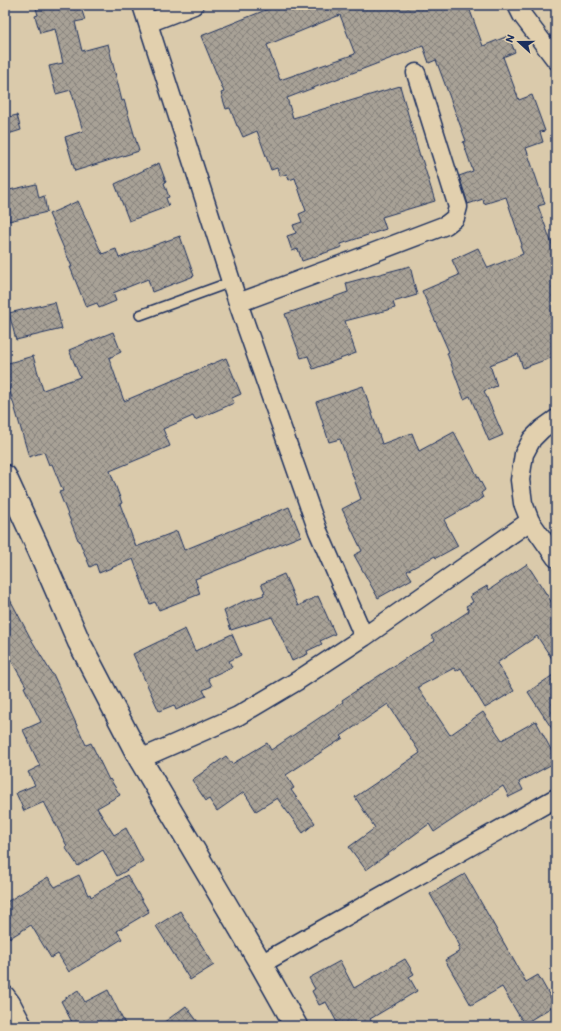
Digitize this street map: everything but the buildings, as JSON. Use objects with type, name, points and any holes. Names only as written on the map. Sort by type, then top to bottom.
[{"type":"street","points":[[142,5],[238,303],[318,531],[364,637]]},
{"type":"street","points":[[148,23],[194,5]]},
{"type":"street","points":[[517,5],[522,15],[556,60]]},
{"type":"street","points":[[238,303],[446,225],[455,218],[458,207],[416,73]]},
{"type":"street","points":[[556,419],[542,429],[532,439],[524,454],[520,480],[523,503],[530,521],[556,558]]},
{"type":"street","points":[[5,476],[79,642],[140,759],[296,1026]]},
{"type":"street","points":[[140,759],[238,716],[297,681],[364,637],[530,521]]},
{"type":"street","points":[[261,964],[556,798]]},
{"type":"street","points":[[5,995],[23,1026]]},
{"type":"lane","points":[[140,315],[231,282]]}]
